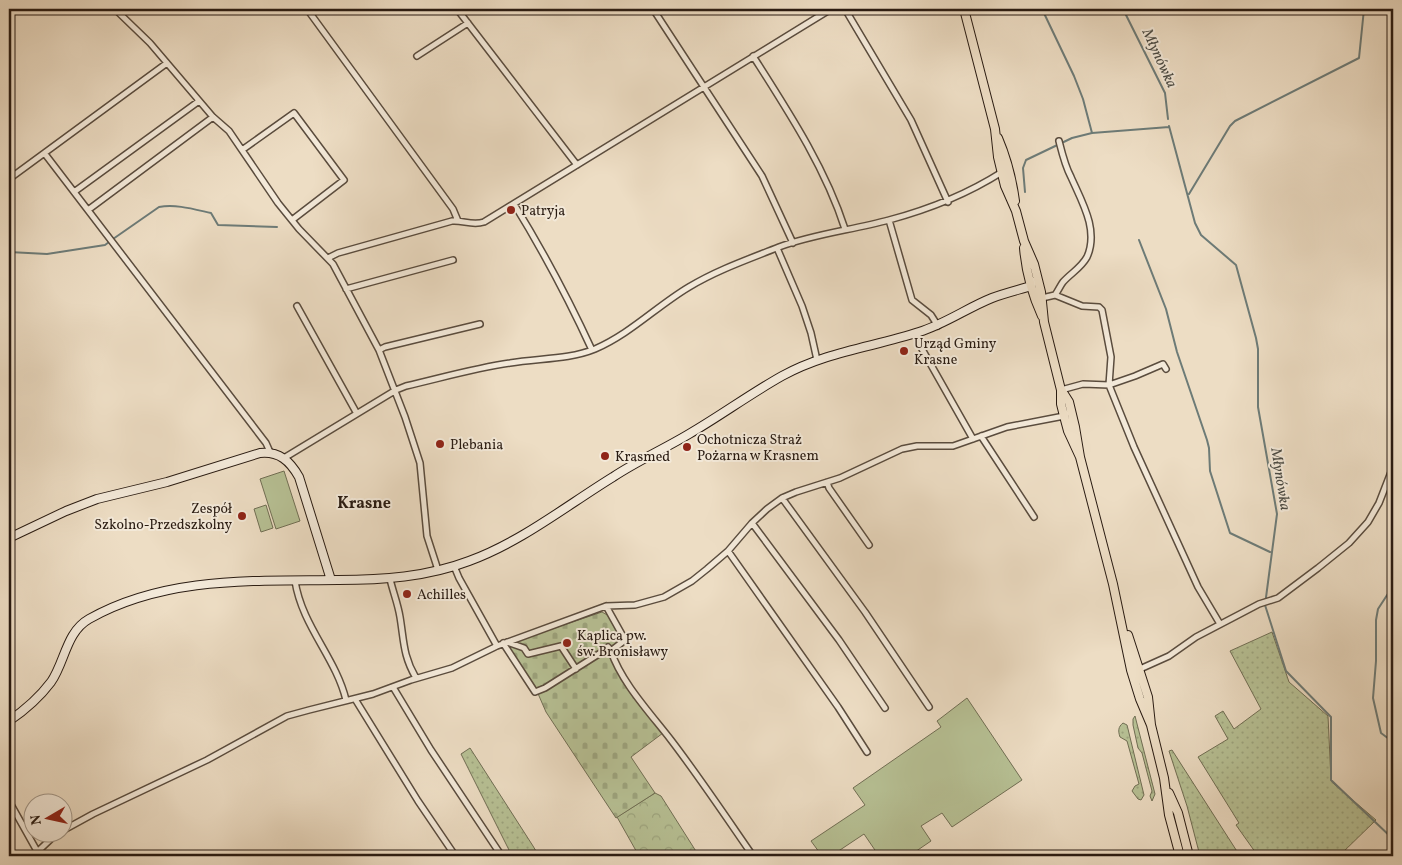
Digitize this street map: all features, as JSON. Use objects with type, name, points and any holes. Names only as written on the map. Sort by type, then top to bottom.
[{"type":"main road","points":[[964,9],[995,129],[1007,160],[1013,184],[1016,211]]},
{"type":"main road","points":[[995,129],[998,158],[1036,274],[1044,322],[1062,390],[1070,406],[1080,457],[1132,670],[1140,699],[1151,725]]},
{"type":"main road","points":[[1024,241],[1026,266],[1034,300],[1044,322]]},
{"type":"main road","points":[[1062,390],[1061,404],[1068,431],[1080,457]]},
{"type":"main road","points":[[1119,612],[1148,697],[1151,725],[1167,789],[1169,816],[1180,856]]},
{"type":"main road","points":[[1167,789],[1178,813],[1190,856]]},
{"type":"street","points":[[307,9],[453,209],[458,221]]},
{"type":"street","points":[[457,9],[577,165]]},
{"type":"street","points":[[653,9],[762,176],[793,243]]},
{"type":"street","points":[[328,258],[338,253],[458,221],[470,224],[484,222],[830,9]]},
{"type":"street","points":[[845,9],[910,120],[948,202]]},
{"type":"street","points":[[119,13],[150,43],[213,117],[229,131],[264,184],[292,220],[328,258],[346,289],[379,350],[396,390],[420,463],[427,536],[438,570]]},
{"type":"street","points":[[417,56],[468,23]]},
{"type":"street","points":[[753,56],[812,154],[845,229]]},
{"type":"street","points":[[9,179],[167,63]]},
{"type":"street","points":[[74,192],[199,101]]},
{"type":"street","points":[[242,150],[294,113],[344,180],[292,220]]},
{"type":"street","points":[[88,210],[213,117]]},
{"type":"street","points":[[1055,295],[1061,284],[1081,267],[1092,242],[1085,210],[1065,164],[1059,141]]},
{"type":"street","points":[[45,154],[261,436],[270,452]]},
{"type":"street","points":[[284,458],[356,412],[396,390],[406,386],[502,364],[549,360],[592,350],[633,328],[665,302],[690,286],[728,268],[793,243],[889,220],[948,202],[1002,172],[1007,160]]},
{"type":"street","points":[[1002,172],[1013,184]]},
{"type":"street","points":[[514,204],[578,318],[592,350]]},
{"type":"street","points":[[889,220],[912,300],[931,315],[938,326]]},
{"type":"street","points":[[778,248],[802,306],[817,360]]},
{"type":"street","points":[[346,289],[453,260]]},
{"type":"street","points":[[1031,286],[1036,274]]},
{"type":"street","points":[[9,721],[34,702],[51,681],[80,625],[98,614],[134,599],[160,591],[195,584],[390,579],[438,570],[469,561],[521,537],[615,475],[687,435],[779,378],[833,354],[938,326],[991,298],[1031,286]]},
{"type":"street","points":[[1031,286],[1041,295],[1055,295],[1072,303],[1099,307],[1102,310],[1111,358],[1109,385],[1134,447],[1194,579],[1220,624]]},
{"type":"street","points":[[297,306],[356,412]]},
{"type":"street","points":[[379,350],[480,324]]},
{"type":"street","points":[[917,333],[922,348],[973,439]]},
{"type":"street","points":[[1062,390],[1083,384],[1109,385],[1163,364],[1166,369]]},
{"type":"street","points":[[72,826],[206,760],[287,716],[355,699],[452,668],[497,646],[606,606],[635,605],[664,597],[692,581],[728,551],[752,523],[782,498],[796,492],[840,478],[902,449],[917,446],[953,446],[1014,426],[1064,416],[1070,406]]},
{"type":"street","points":[[1064,416],[1075,426]]},
{"type":"street","points":[[981,436],[1034,516]]},
{"type":"street","points":[[9,538],[66,511],[97,499],[167,482],[260,453],[270,452],[284,458],[294,468],[299,477],[331,580]]},
{"type":"street","points":[[1140,669],[1169,656],[1196,637],[1258,604],[1284,594],[1318,568],[1361,530],[1376,509],[1393,467]]},
{"type":"street","points":[[827,482],[829,488],[869,545]]},
{"type":"street","points":[[782,498],[865,612],[929,707]]},
{"type":"street","points":[[752,523],[839,640],[885,708]]},
{"type":"street","points":[[728,551],[838,707],[867,752]]},
{"type":"street","points":[[454,566],[497,646]]},
{"type":"street","points":[[390,579],[400,616],[405,653],[416,678]]},
{"type":"street","points":[[295,581],[297,595],[306,617],[339,679],[346,700]]},
{"type":"street","points":[[606,606],[625,640],[611,651]]},
{"type":"street","points":[[505,643],[524,648],[528,654],[562,646],[576,668]]},
{"type":"street","points":[[505,643],[535,692],[545,688],[608,647],[615,664],[624,677],[698,776],[754,856]]},
{"type":"street","points":[[393,686],[431,750],[501,855]]},
{"type":"street","points":[[355,699],[392,760],[454,854]]},
{"type":"street","points":[[9,801],[37,851]]},
{"type":"street","points":[[33,856],[48,842]]},
{"type":"green space","points":[[284,471],[300,521],[276,529],[260,479]]},
{"type":"green space","points":[[266,505],[273,528],[261,532],[254,509]]},
{"type":"green space","points":[[602,612],[609,616],[621,635],[619,642],[607,648],[606,651],[622,679],[663,733],[631,757],[655,793],[616,818],[546,712],[536,689],[509,648],[516,641]]},
{"type":"green space","points":[[1272,632],[1289,682],[1328,716],[1331,780],[1376,820],[1339,856],[1258,856],[1236,825],[1239,823],[1198,757],[1228,739],[1215,716],[1223,711],[1234,729],[1261,709],[1230,651]]},
{"type":"green space","points":[[967,698],[1022,780],[952,827],[942,813],[921,826],[931,841],[909,856],[879,856],[864,834],[831,856],[822,856],[811,841],[865,805],[853,788],[941,727],[937,721]]},
{"type":"green space","points":[[1135,716],[1155,794],[1152,801],[1150,796],[1152,791],[1142,753],[1138,748],[1133,725]]},
{"type":"green space","points":[[1123,723],[1127,725],[1144,795],[1141,800],[1132,791],[1139,784],[1127,741],[1119,735],[1119,728]]},
{"type":"green space","points":[[470,748],[539,856],[512,856],[461,754]]},
{"type":"green space","points":[[1172,750],[1240,856],[1200,856],[1187,806],[1169,751]]},
{"type":"green space","points":[[655,793],[661,796],[699,856],[639,856],[617,817]]},
{"type":"waterway","points":[[1042,9],[1074,76],[1083,99],[1092,133],[1169,127]]},
{"type":"waterway","name":"Młynówka","points":[[1123,9],[1165,93],[1168,119]]},
{"type":"waterway","points":[[1189,194],[1230,126],[1235,121],[1359,58],[1364,9]]},
{"type":"waterway","name":"Młynówka","points":[[1169,126],[1195,223],[1201,235],[1236,265],[1256,338],[1258,349],[1258,407],[1277,514],[1265,605],[1286,671],[1331,717],[1331,780],[1393,839]]},
{"type":"waterway","points":[[1025,192],[1023,168],[1026,160],[1072,138],[1092,133]]},
{"type":"waterway","points":[[113,239],[159,207],[165,206],[185,207],[211,213],[218,225],[277,227]]},
{"type":"waterway","points":[[1139,240],[1166,309],[1177,352],[1207,440],[1210,471],[1230,533],[1270,552]]},
{"type":"waterway","points":[[9,252],[47,254],[105,245],[109,242]]},
{"type":"waterway","points":[[1393,586],[1378,609],[1376,620],[1376,661],[1373,698],[1381,733],[1393,742]]},
{"type":"place","name":"Patryja","points":[[511,210]]},
{"type":"place","name":"Urząd Gminy Krasne","points":[[904,351]]},
{"type":"place","name":"Plebania","points":[[440,444]]},
{"type":"place","name":"Ochotnicza Straż Pożarna w Krasnem","points":[[687,447]]},
{"type":"place","name":"Krasmed","points":[[605,456]]},
{"type":"place","name":"Zespół Szkolno-Przedszkolny","points":[[242,516]]},
{"type":"place","name":"Achilles","points":[[407,594]]},
{"type":"place","name":"Kaplica pw. św. Bronisławy","points":[[567,643]]},
{"type":"district","name":"Krasne","points":[[364,502]]}]
